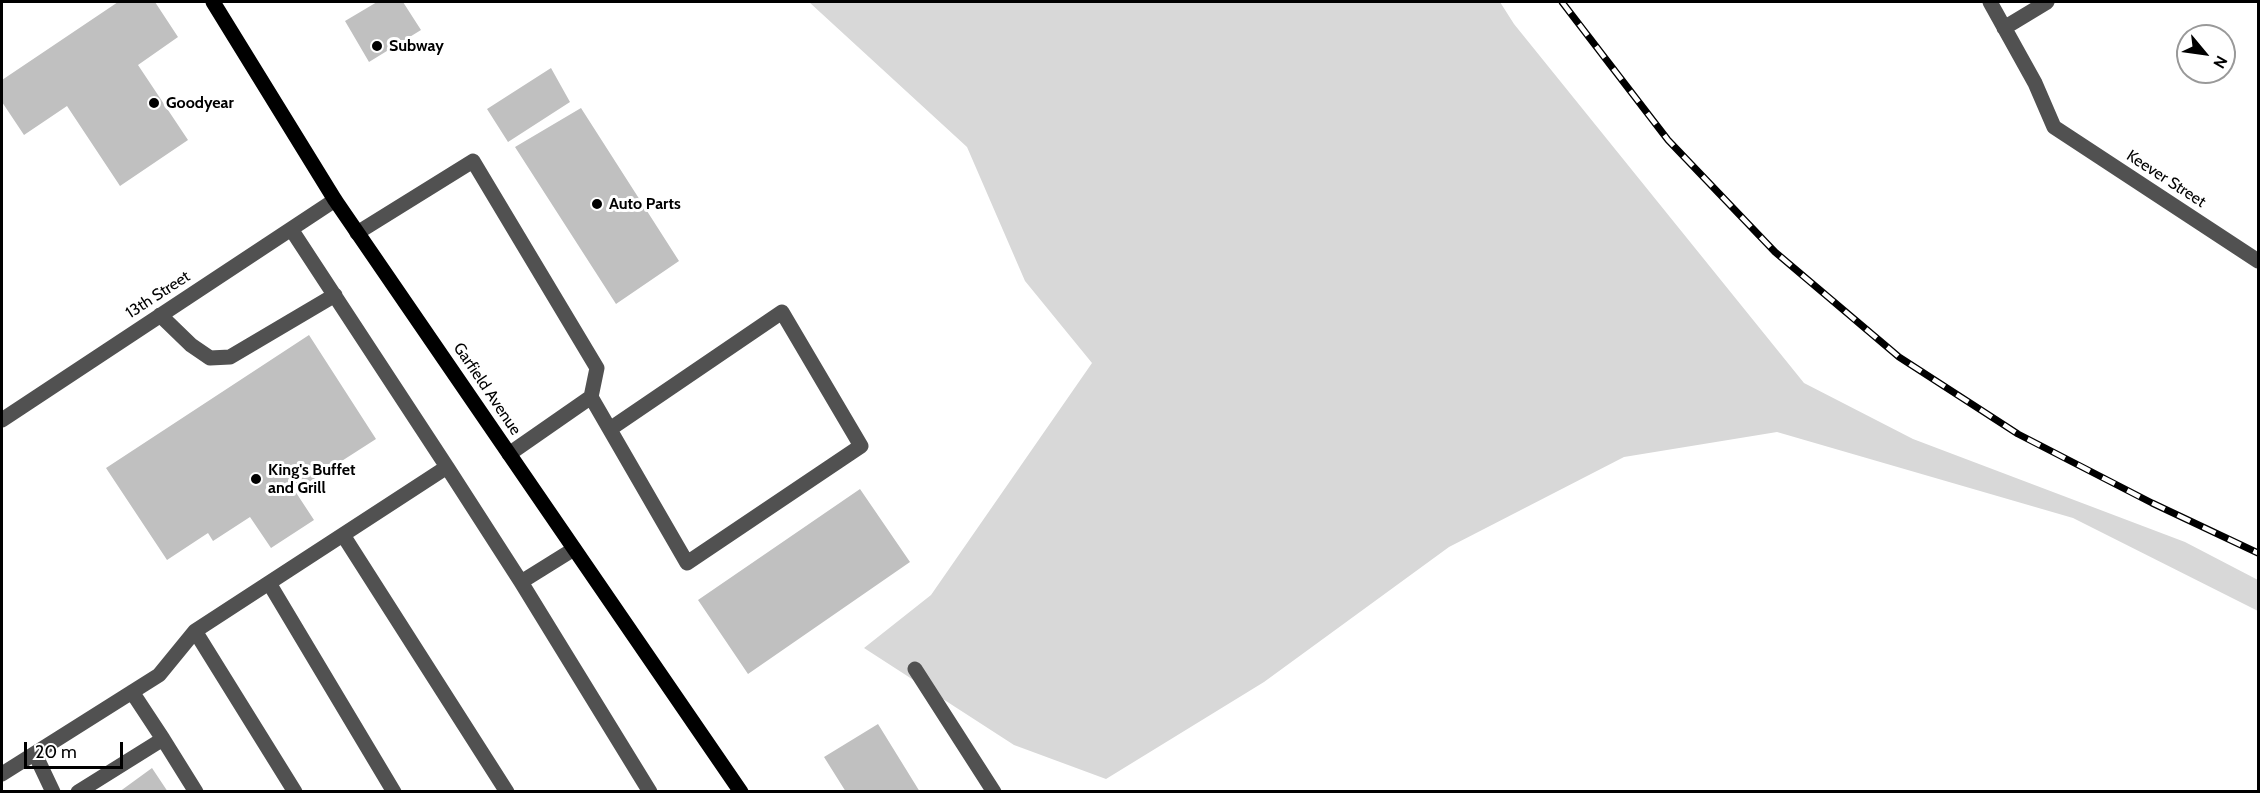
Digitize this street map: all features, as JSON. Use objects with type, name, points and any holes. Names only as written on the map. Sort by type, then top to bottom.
[{"type":"main road","name":"Garfield Avenue","points":[[213,2],[357,233],[741,792]]},
{"type":"street","points":[[1990,2],[2004,28],[2047,2]]},
{"type":"street","name":"Keever Street","points":[[2004,28],[2035,83],[2054,127],[2259,261]]},
{"type":"street","points":[[357,233],[473,161],[597,368],[591,397],[687,563],[861,446],[782,312],[610,429]]},
{"type":"street","name":"13th Street","points":[[2,420],[335,200]]},
{"type":"street","points":[[291,229],[521,582],[650,792]]},
{"type":"street","points":[[160,315],[191,345],[210,358],[230,357],[335,295]]},
{"type":"street","points":[[509,454],[591,397]]},
{"type":"street","points":[[2,774],[159,675],[195,631],[447,467]]},
{"type":"street","points":[[343,535],[507,792]]},
{"type":"street","points":[[521,582],[574,549]]},
{"type":"street","points":[[268,583],[394,792]]},
{"type":"street","points":[[195,631],[295,792]]},
{"type":"street","points":[[915,669],[994,792]]},
{"type":"street","points":[[132,692],[196,792]]},
{"type":"street","points":[[78,792],[164,739]]},
{"type":"street","points":[[35,754],[53,792]]},
{"type":"shaded area","points":[[809,2],[1500,2],[1514,24],[1804,383],[1913,439],[2185,542],[2258,580],[2258,611],[2073,518],[1777,432],[1624,457],[1449,547],[1264,682],[1106,779],[1014,745],[864,648],[931,595],[1092,363],[1025,281],[967,147]]},
{"type":"building","points":[[118,2],[155,2],[178,37],[138,65],[188,140],[120,186],[67,106],[24,135],[2,102],[2,80]]},
{"type":"building","name":"Subway","points":[[377,2],[403,2],[421,30],[369,62],[345,21]]},
{"type":"building","points":[[551,68],[570,102],[508,142],[487,109]]},
{"type":"building","name":"Auto Parts","points":[[581,108],[679,261],[616,304],[515,147]]},
{"type":"building","points":[[309,335],[376,439],[295,491],[314,520],[271,548],[250,517],[213,541],[208,533],[167,560],[106,468]]},
{"type":"building","points":[[860,489],[910,562],[748,674],[698,600]]},
{"type":"building","points":[[878,724],[920,792],[846,792],[824,757]]},
{"type":"building","points":[[152,768],[168,792],[119,792]]},
{"type":"railway","points":[[1562,2],[1668,140],[1775,252],[1899,357],[2018,434],[2152,503],[2258,553]]},
{"type":"place","name":"Subway","points":[[377,46]]},
{"type":"place","name":"Goodyear","points":[[154,103]]},
{"type":"place","name":"Auto Parts","points":[[597,204]]},
{"type":"place","name":"King's Buffet and Grill","points":[[256,479]]}]
